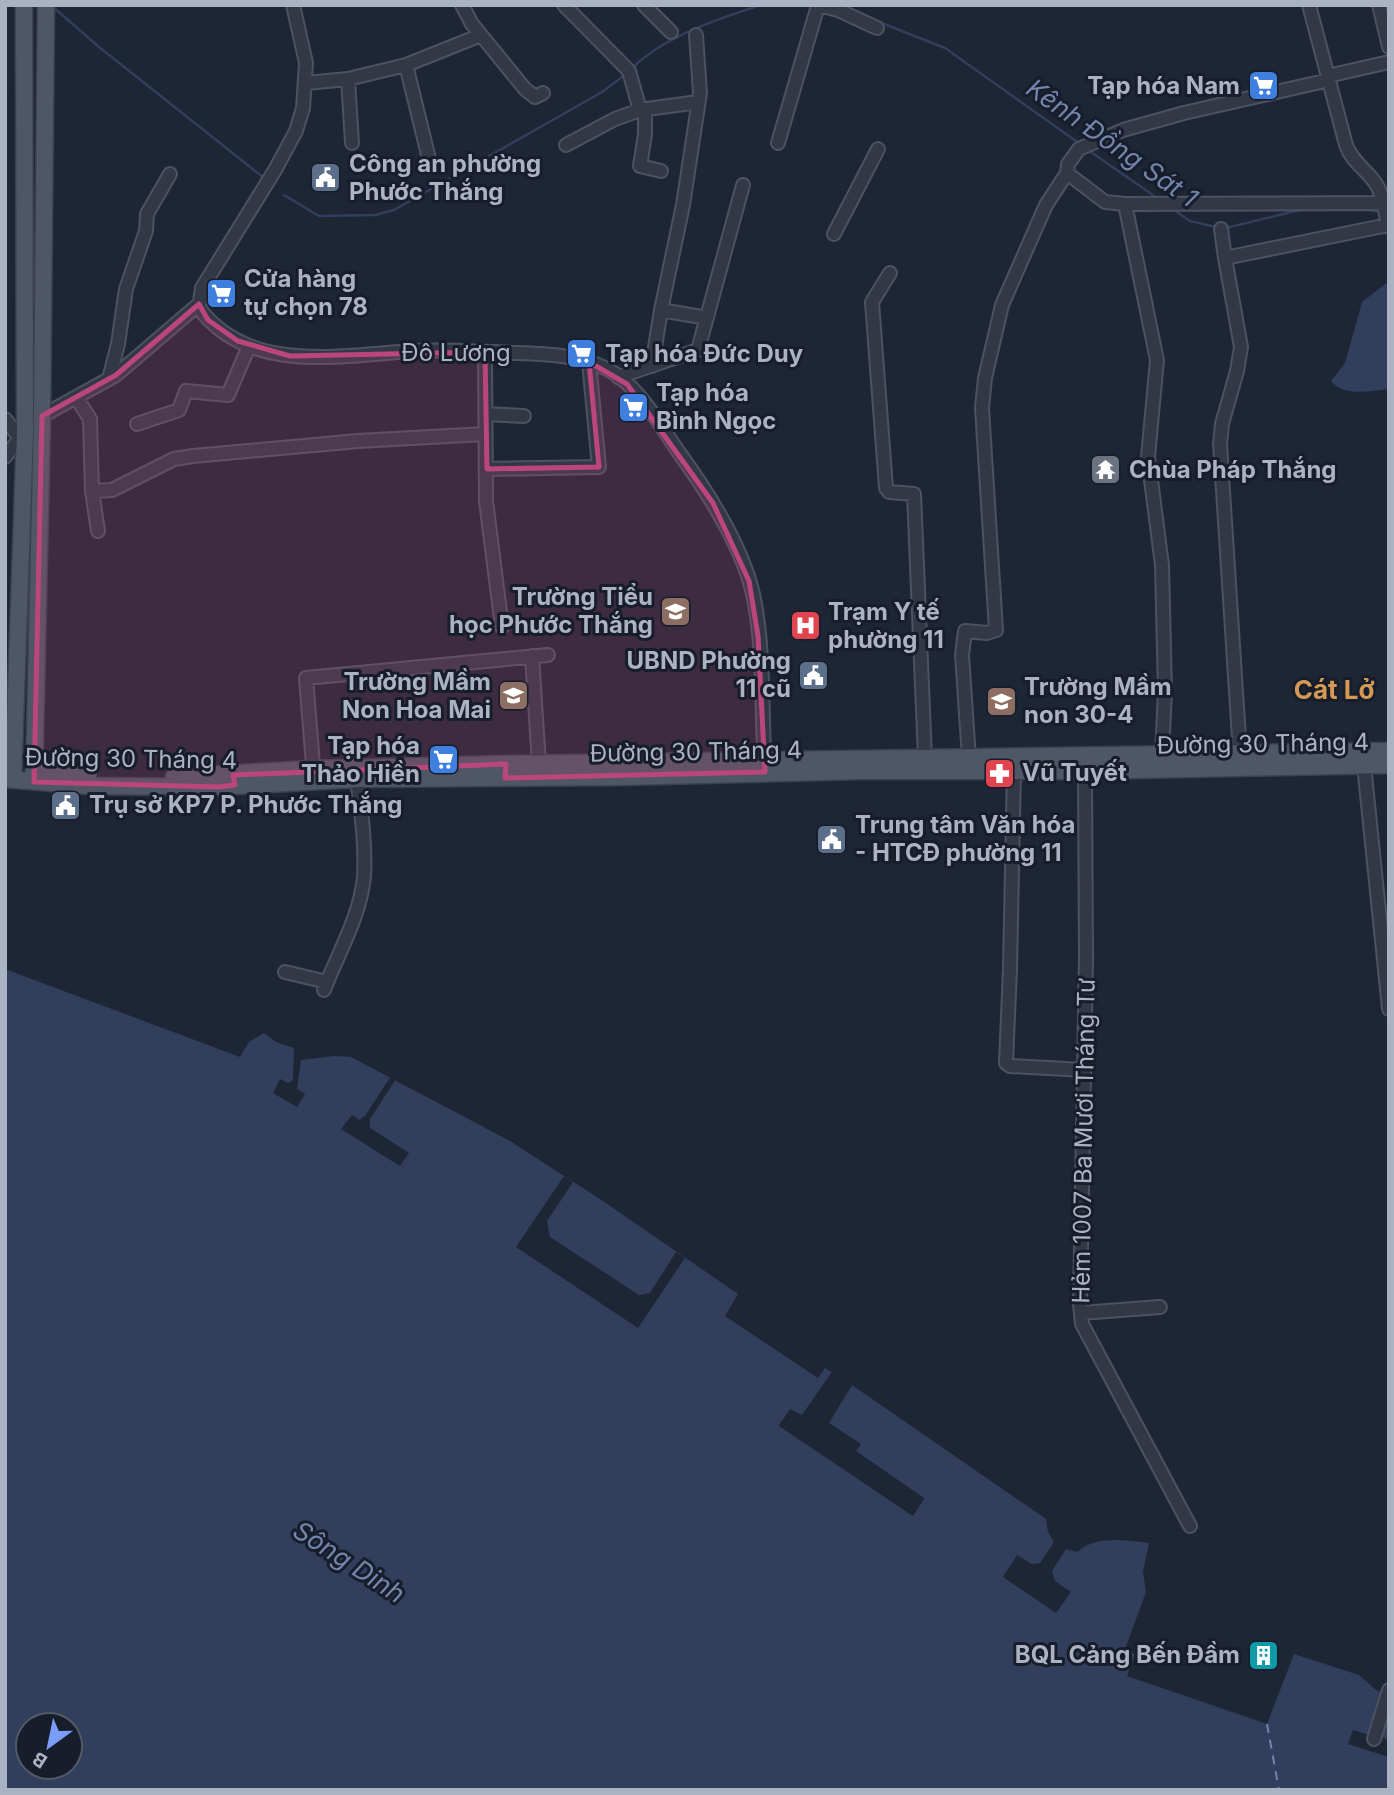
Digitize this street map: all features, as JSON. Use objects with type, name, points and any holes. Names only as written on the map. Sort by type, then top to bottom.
[{"type":"main road","points":[[9,774],[25,326],[24,5]]},
{"type":"main road","points":[[34,776],[42,416],[46,5]]},
{"type":"main road","points":[[25,326],[43,326]]},
{"type":"main road","name":"Đường 30 Tháng 4","points":[[506,771],[539,764],[1085,771],[1363,758],[1389,751]]},
{"type":"main road","name":"Đường 30 Tháng 4","points":[[9,774],[89,786],[204,787],[234,780],[313,775],[765,766],[925,758],[1240,754],[1363,758],[1389,765]]},
{"type":"street","points":[[42,416],[109,379],[199,304],[202,288],[290,144],[303,108],[306,63],[293,5]]},
{"type":"street","points":[[297,19],[302,5]]},
{"type":"street","points":[[462,5],[472,24],[531,95],[535,97],[543,93]]},
{"type":"street","points":[[564,5],[629,71],[642,109],[645,134],[640,166],[661,171]]},
{"type":"street","points":[[644,5],[671,32]]},
{"type":"street","points":[[1225,258],[1388,226],[1386,198],[1350,157],[1309,5]]},
{"type":"street","points":[[1379,5],[1389,47]]},
{"type":"street","points":[[778,143],[817,9],[823,6],[838,8],[877,28]]},
{"type":"street","points":[[306,83],[348,79],[406,65],[481,35]]},
{"type":"street","points":[[652,366],[698,102],[696,35]]},
{"type":"street","points":[[969,758],[962,654],[965,631],[987,633],[996,630],[983,392],[1002,304],[1046,205],[1067,173],[1068,164],[1079,149],[1123,130],[1212,105],[1389,62]]},
{"type":"street","points":[[406,65],[431,167]]},
{"type":"street","points":[[348,79],[352,143]]},
{"type":"street","points":[[566,145],[615,119],[642,109],[698,102]]},
{"type":"street","points":[[834,234],[878,149]]},
{"type":"street","points":[[1067,173],[1105,202],[1125,204],[1386,198]]},
{"type":"street","points":[[109,379],[118,344],[126,289],[146,231],[147,214],[170,174]]},
{"type":"street","points":[[618,377],[698,351],[743,184]]},
{"type":"street","points":[[1125,204],[1157,360],[1149,457],[1162,565],[1165,692],[1162,754]]},
{"type":"street","points":[[1221,229],[1241,347],[1222,424],[1220,444],[1240,754]]},
{"type":"street","points":[[890,272],[872,302],[886,488],[889,492],[914,494],[925,758]]},
{"type":"street","name":"Đô Lương","points":[[199,304],[208,320],[222,331],[249,346],[290,356],[331,358],[413,351],[540,354],[571,357],[610,370],[644,404],[713,503],[749,580],[758,636],[765,766]]},
{"type":"street","points":[[661,310],[707,318]]},
{"type":"street","points":[[137,424],[179,410],[186,391],[228,395],[249,346]]},
{"type":"street","points":[[485,352],[486,501],[502,627]]},
{"type":"street","points":[[487,469],[599,467],[589,362]]},
{"type":"street","points":[[76,397],[90,419],[92,491],[98,531]]},
{"type":"street","points":[[485,414],[524,416]]},
{"type":"street","points":[[5,419],[22,434],[5,457]]},
{"type":"street","points":[[92,491],[112,490],[174,460],[193,456],[358,441],[485,435]]},
{"type":"street","points":[[313,775],[306,678],[548,655]]},
{"type":"street","points":[[532,656],[539,764]]},
{"type":"street","points":[[1363,758],[1389,1009]]},
{"type":"street","points":[[1014,770],[1011,958],[1006,1063],[1010,1066],[1084,1070]]},
{"type":"street","name":"Hẻm 1007 Ba Mươi Tháng Tư","points":[[1085,771],[1082,1324],[1190,1526]]},
{"type":"street","points":[[285,972],[326,986],[347,936],[363,878],[363,826],[356,774]]},
{"type":"street","points":[[1081,1313],[1160,1307]]},
{"type":"street","points":[[1374,1739],[1389,1690]]},
{"type":"highlighted area","points":[[199,304],[208,320],[238,341],[290,356],[485,352],[487,469],[599,467],[589,362],[627,384],[713,503],[749,581],[758,636],[765,772],[505,778],[506,764],[233,775],[235,785],[218,787],[34,782],[42,416],[116,375]]},
{"type":"water","points":[[1389,281],[1389,389],[1358,392],[1336,386],[1331,381],[1345,363],[1362,302]]},
{"type":"water","name":"Sông Dinh","points":[[5,969],[240,1057],[249,1042],[264,1033],[276,1042],[294,1048],[293,1080],[288,1083],[280,1079],[273,1093],[297,1107],[305,1094],[297,1089],[301,1060],[351,1057],[510,1141],[738,1294],[725,1316],[818,1378],[825,1368],[832,1372],[802,1416],[790,1410],[779,1425],[913,1516],[924,1498],[856,1451],[861,1444],[829,1423],[852,1385],[1046,1519],[1048,1532],[1054,1542],[1040,1563],[1032,1564],[1017,1555],[1003,1577],[1056,1613],[1071,1592],[1055,1581],[1052,1571],[1066,1549],[1077,1552],[1093,1543],[1112,1540],[1149,1543],[1143,1571],[1146,1592],[1125,1649],[1135,1654],[1127,1676],[1267,1724],[1294,1654],[1359,1675],[1376,1690],[1389,1696],[1389,1790],[5,1790]]},
{"type":"pier","points":[[391,1076],[396,1079],[370,1119],[370,1128],[409,1153],[400,1166],[341,1129],[352,1115],[359,1120],[365,1116]]},
{"type":"pier","points":[[564,1176],[573,1182],[547,1221],[550,1237],[639,1295],[650,1293],[676,1252],[685,1258],[638,1328],[516,1247]]},
{"type":"pier","points":[[832,1372],[834,1375],[804,1418],[800,1419],[791,1414],[784,1425],[912,1511],[919,1500],[854,1454],[853,1450],[924,1499],[913,1516],[779,1426],[790,1409],[802,1415]]},
{"type":"pier","points":[[1389,1711],[1382,1737],[1389,1741],[1389,1757],[1348,1744],[1353,1730],[1369,1735]]},
{"type":"waterway","name":"Kênh Đồng Sát 1","points":[[632,68],[645,56],[676,38],[760,5]]},
{"type":"waterway","name":"Kênh Đồng Sát 1","points":[[52,6],[99,47],[264,178]]},
{"type":"waterway","name":"Kênh Đồng Sát 1","points":[[874,20],[945,48],[1080,144]]},
{"type":"waterway","name":"Kênh Đồng Sát 1","points":[[284,195],[319,216],[375,215],[394,210],[602,92],[626,74]]},
{"type":"waterway","name":"Kênh Đồng Sát 1","points":[[1088,150],[1157,198]]},
{"type":"waterway","name":"Kênh Đồng Sát 1","points":[[1171,208],[1190,221],[1216,227]]},
{"type":"waterway","name":"Kênh Đồng Sát 1","points":[[1226,228],[1304,209]]},
{"type":"waterway","name":"Kênh Đồng Sát 1","points":[[1368,209],[1382,213]]},
{"type":"ferry route","points":[[1267,1724],[1279,1790]]},
{"type":"place","name":"Tạp hóa Nam","points":[[1263,86]]},
{"type":"place","name":"Công an phường Phước Thắng","points":[[326,178]]},
{"type":"place","name":"Cửa hàng tự chọn 78","points":[[221,293]]},
{"type":"place","name":"Tạp hóa Đức Duy","points":[[582,354]]},
{"type":"place","name":"Tạp hóa Bình Ngọc","points":[[633,407]]},
{"type":"place","name":"Chùa Pháp Thắng","points":[[1106,470]]},
{"type":"place","name":"Trường Tiểu học Phước Thắng","points":[[676,611]]},
{"type":"place","name":"Trạm Y tế phường 11","points":[[805,626]]},
{"type":"place","name":"UBND Phường 11 cũ","points":[[814,675]]},
{"type":"place","name":"Trường Mầm Non Hoa Mai","points":[[514,696]]},
{"type":"place","name":"Trường Mầm non 30-4","points":[[1001,701]]},
{"type":"place","name":"Tạp hóa Thảo Hiền","points":[[443,760]]},
{"type":"place","name":"Vũ Tuyết","points":[[999,773]]},
{"type":"place","name":"Trụ sở KP7 P. Phước Thắng","points":[[66,805]]},
{"type":"place","name":"Trung tâm Văn hóa - HTCĐ phường 11","points":[[832,839]]},
{"type":"place","name":"BQL Cảng Bến Đầm","points":[[1263,1655]]},
{"type":"district","name":"Cát Lở","points":[[1334,690]]}]
